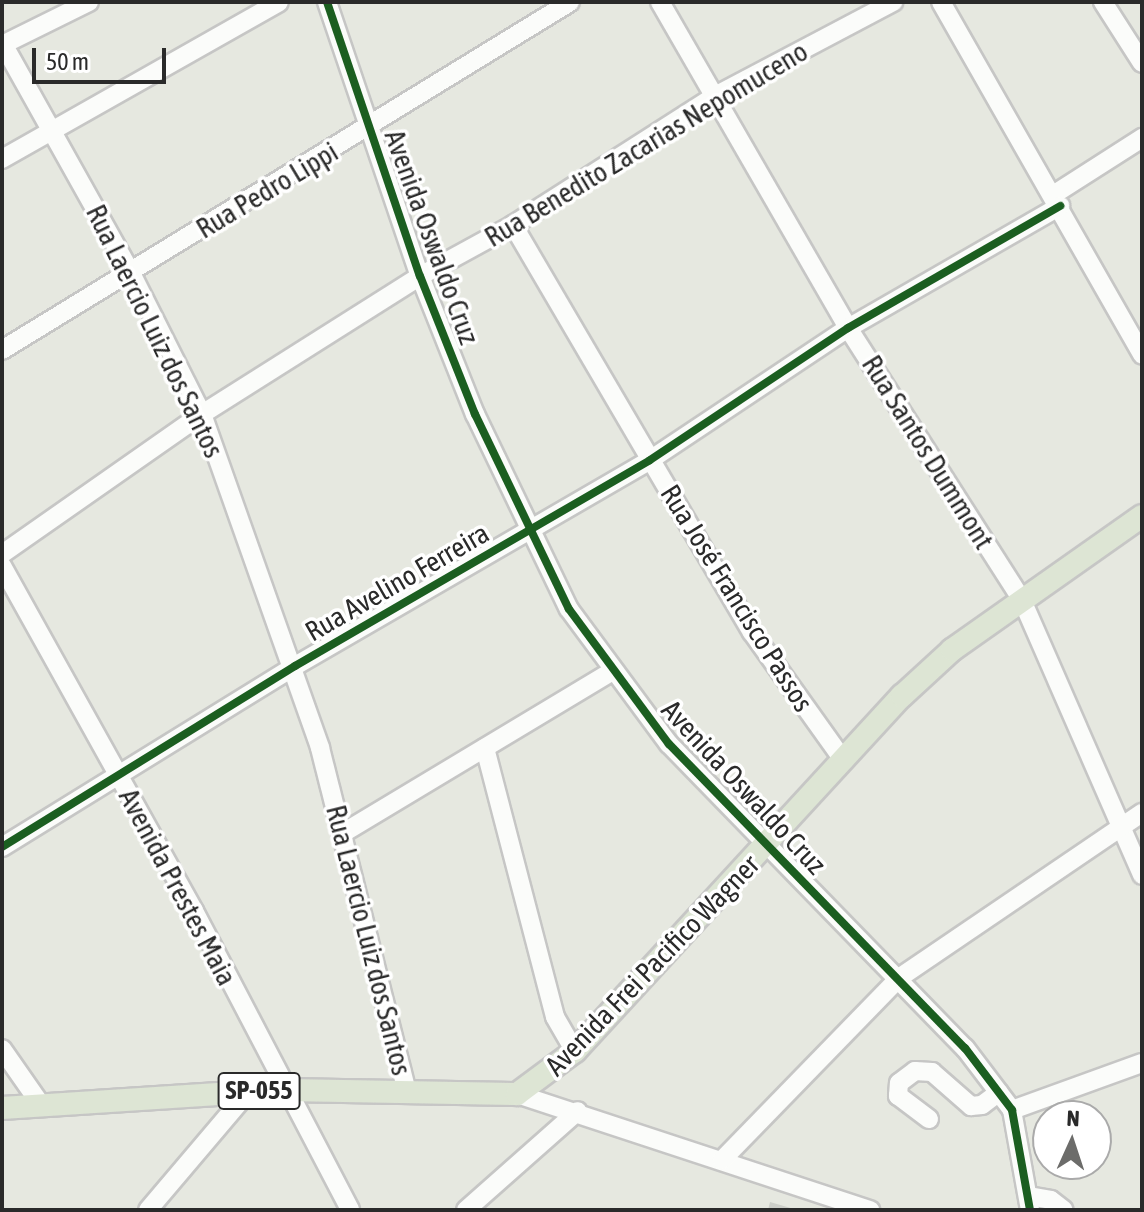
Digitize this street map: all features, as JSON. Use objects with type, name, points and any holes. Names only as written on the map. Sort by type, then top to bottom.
[{"type":"main road","name":"Avenida Frei Pacifico Wagner","points":[[517,1094],[575,1051],[844,761],[952,650],[1142,516]]},
{"type":"main road","name":"SP-055","points":[[2,1108],[283,1090],[517,1094]]},
{"type":"street","points":[[3,44],[89,2]]},
{"type":"street","points":[[2,159],[279,2]]},
{"type":"street","name":"Avenida Oswaldo Cruz","points":[[327,2],[420,276],[475,414],[569,609],[611,672],[669,744],[899,978],[999,1092],[1012,1110],[1030,1203]]},
{"type":"street","name":"Rua Pedro Lippi","points":[[2,350],[368,129],[570,2]]},
{"type":"street","name":"Rua Santos Dummont","points":[[660,2],[848,328],[1022,600],[1124,826],[1142,875]]},
{"type":"street","name":"Rua Benedito Zacarias Nepomuceno","points":[[2,554],[202,414],[420,276],[513,225],[713,97],[893,2]]},
{"type":"street","points":[[941,2],[1142,355]]},
{"type":"street","points":[[1103,2],[1142,63]]},
{"type":"street","name":"Rua Laercio Luiz dos Santos","points":[[3,44],[130,271],[202,414],[295,666],[343,833],[407,1092]]},
{"type":"street","name":"Rua Avelino Ferreira","points":[[2,847],[295,666],[650,460],[848,328],[1056,200],[1142,138]]},
{"type":"street","name":"Rua José Francisco Passos","points":[[513,225],[752,632],[844,761]]},
{"type":"street","name":"Avenida Prestes Maia","points":[[2,566],[350,1210]]},
{"type":"street","points":[[343,833],[611,672]]},
{"type":"street","points":[[485,748],[555,1017],[575,1051]]},
{"type":"street","points":[[722,1160],[899,978],[1142,813]]},
{"type":"street","points":[[2,1049],[41,1105]]},
{"type":"street","points":[[1012,1110],[1142,1063]]},
{"type":"street","points":[[929,1119],[898,1096],[899,1083],[915,1071],[932,1072],[971,1106],[982,1105],[999,1092]]},
{"type":"street","points":[[148,1210],[248,1092]]},
{"type":"street","points":[[517,1094],[578,1111],[870,1210]]},
{"type":"street","points":[[466,1210],[578,1111]]},
{"type":"street","points":[[1030,1203],[1058,1202],[1064,1210]]},
{"type":"building","points":[[770,1202],[794,1209],[794,1210],[768,1210]]},
{"type":"cycle path","points":[[327,2],[420,276],[475,414],[569,609],[669,744],[965,1048],[1012,1110],[1030,1210]]},
{"type":"cycle path","points":[[2,847],[295,666],[650,460],[848,328],[1060,206]]}]
